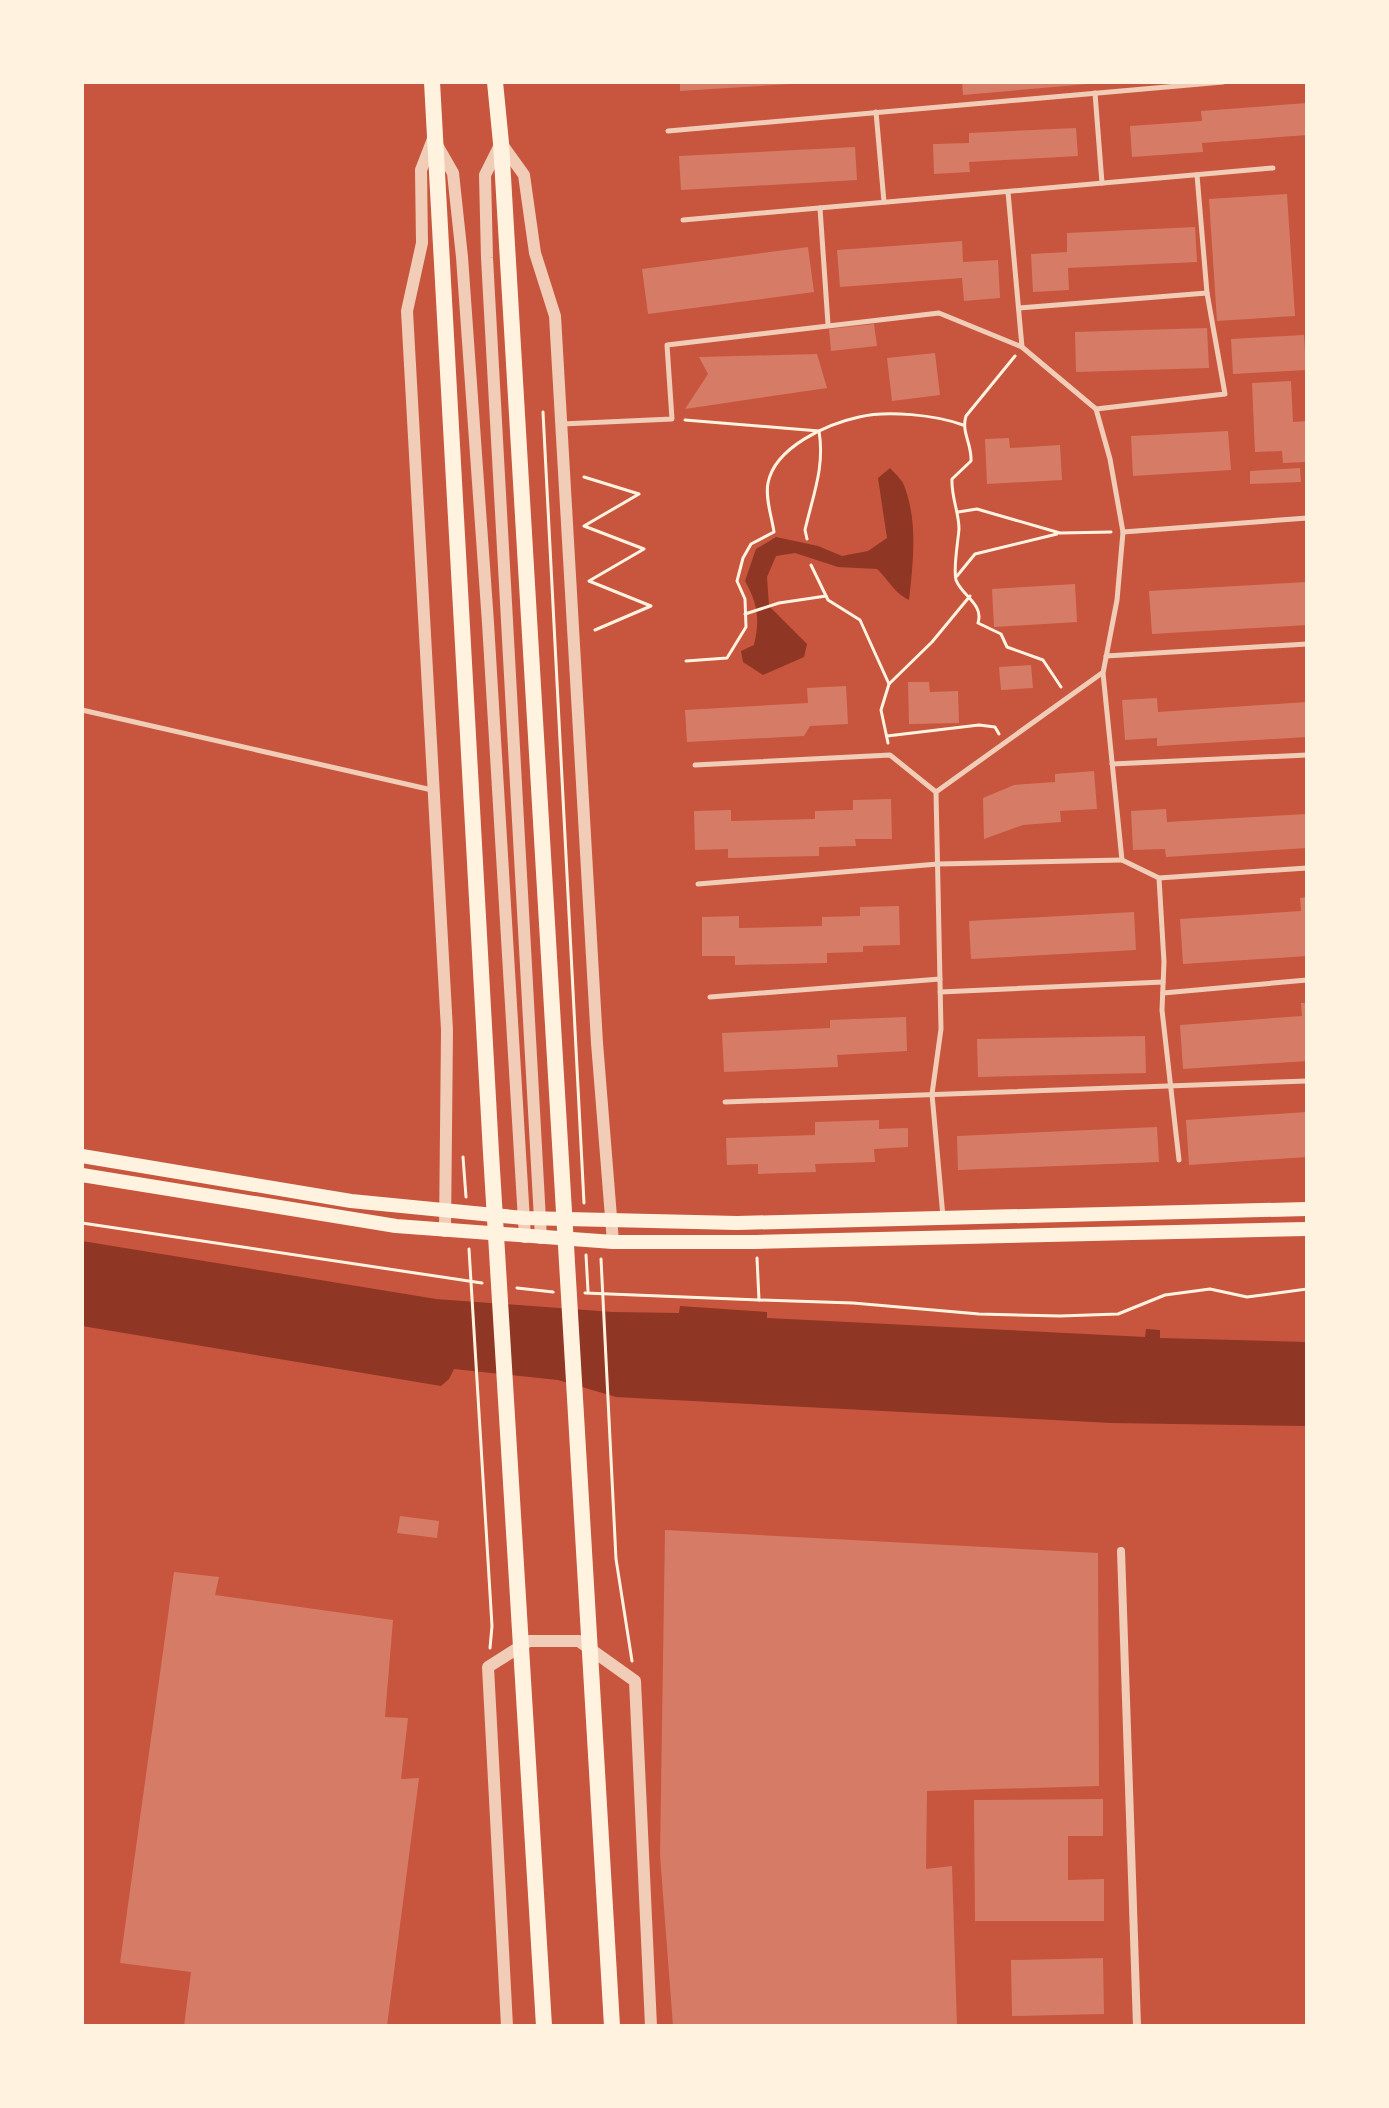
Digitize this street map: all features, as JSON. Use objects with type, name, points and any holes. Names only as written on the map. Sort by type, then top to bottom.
[{"type":"main road","points":[[432,82],[491,1153],[544,2026]]},
{"type":"main road","points":[[495,82],[612,2026]]},
{"type":"main road","points":[[82,1156],[351,1201],[524,1218],[737,1223],[1307,1209]]},
{"type":"main road","points":[[82,1175],[343,1219],[445,1231],[613,1242],[756,1242],[1307,1229]]},
{"type":"street","points":[[433,139],[421,170],[422,243],[407,311],[447,1030],[445,1231]]},
{"type":"street","points":[[433,139],[453,173],[462,257],[524,1218],[533,1238]]},
{"type":"street","points":[[533,1238],[540,1218],[487,258],[485,175],[501,143],[524,175],[535,253],[555,316],[597,1043],[613,1242]]},
{"type":"street","points":[[1121,1551],[1137,2026]]},
{"type":"street","points":[[507,2026],[488,1667],[529,1641],[579,1641],[635,1681],[651,2026]]},
{"type":"lane","points":[[668,131],[1223,82]]},
{"type":"lane","points":[[1095,93],[1102,183]]},
{"type":"lane","points":[[876,112],[884,202]]},
{"type":"lane","points":[[683,220],[1273,168]]},
{"type":"lane","points":[[1096,409],[1225,394],[1207,293],[1197,175]]},
{"type":"lane","points":[[1008,192],[1022,347]]},
{"type":"lane","points":[[820,208],[828,324]]},
{"type":"lane","points":[[1019,308],[1207,293]]},
{"type":"lane","points":[[561,424],[672,419],[667,345],[939,313],[1022,347],[1096,409],[1110,459],[1123,532],[1117,600],[1103,673],[1122,860]]},
{"type":"lane","points":[[1123,532],[1307,518]]},
{"type":"lane","points":[[1106,656],[1307,644]]},
{"type":"lane","points":[[936,792],[1103,673]]},
{"type":"lane","points":[[82,710],[435,791]]},
{"type":"lane","points":[[695,765],[890,755],[936,792],[941,1029],[932,1094],[944,1218]]},
{"type":"lane","points":[[1112,764],[1307,755]]},
{"type":"lane","points":[[698,884],[938,864],[1122,860],[1159,878],[1307,868]]},
{"type":"lane","points":[[1159,878],[1162,1010],[1179,1160]]},
{"type":"lane","points":[[710,997],[940,979]]},
{"type":"lane","points":[[1163,993],[1307,980]]},
{"type":"lane","points":[[940,992],[1163,982]]},
{"type":"lane","points":[[725,1102],[1307,1081]]},
{"type":"path","points":[[1022,347],[966,416],[963,425],[972,451],[971,461],[952,479],[951,494],[958,512],[955,578],[978,609],[978,623],[1001,634],[1007,647],[1043,660],[1068,698]]},
{"type":"path","points":[[543,412],[581,1157]]},
{"type":"path","points":[[686,661],[727,658],[746,627],[745,599],[737,581],[743,558],[751,544],[774,532],[768,482],[784,453],[819,431],[861,416],[942,417],[963,425]]},
{"type":"path","points":[[672,419],[819,431]]},
{"type":"path","points":[[807,539],[805,530],[820,476],[822,450],[819,431]]},
{"type":"path","points":[[584,477],[639,494],[584,526],[644,549],[589,581],[651,606],[595,630]]},
{"type":"path","points":[[958,512],[977,509],[1060,533]]},
{"type":"path","points":[[955,578],[975,554],[1060,533],[1123,532]]},
{"type":"path","points":[[811,565],[828,600],[860,620],[889,684]]},
{"type":"path","points":[[745,614],[779,603],[826,596]]},
{"type":"path","points":[[890,755],[881,710],[889,684],[932,642],[970,596]]},
{"type":"path","points":[[887,736],[979,725],[995,727],[1005,742]]},
{"type":"path","points":[[463,1154],[466,1201]]},
{"type":"path","points":[[82,1223],[491,1284]]},
{"type":"path","points":[[756,1242],[759,1300]]},
{"type":"path","points":[[469,1249],[492,1626]]},
{"type":"path","points":[[601,1256],[616,1559],[635,1681]]},
{"type":"path","points":[[506,1287],[552,1292]]},
{"type":"path","points":[[583,1293],[853,1303],[979,1314],[1060,1316],[1118,1314],[1165,1295],[1210,1289],[1247,1297],[1307,1289]]},
{"type":"shaded area","points":[[890,468],[904,485],[912,515],[909,600],[895,590],[877,569],[838,567],[795,553],[776,556],[767,577],[769,606],[807,644],[804,657],[763,675],[743,662],[741,651],[754,645],[757,628],[757,612],[745,581],[756,549],[776,537],[818,546],[842,556],[868,551],[887,538],[878,478]]},
{"type":"shaded area","points":[[82,1241],[436,1299],[613,1312],[679,1313],[680,1306],[767,1312],[767,1318],[1145,1337],[1146,1329],[1160,1330],[1160,1338],[1307,1342],[1307,1426],[1111,1423],[616,1397],[558,1380],[454,1369],[441,1386],[82,1326]]},
{"type":"building","points":[[680,82],[791,82],[791,84],[680,91]]},
{"type":"building","points":[[962,82],[1088,82],[1088,84],[963,95]]},
{"type":"building","points":[[1307,103],[1307,135],[1202,143],[1203,152],[1132,157],[1130,126],[1202,121],[1201,111]]},
{"type":"building","points":[[1076,128],[1078,156],[969,162],[970,172],[934,174],[933,144],[969,143],[969,133]]},
{"type":"building","points":[[855,147],[857,180],[681,190],[679,156]]},
{"type":"building","points":[[1287,194],[1295,316],[1217,321],[1209,199]]},
{"type":"building","points":[[1195,227],[1197,262],[1068,268],[1069,290],[1033,292],[1031,254],[1067,252],[1067,233]]},
{"type":"building","points":[[962,241],[963,262],[998,260],[1000,298],[964,301],[962,278],[840,287],[837,250]]},
{"type":"building","points":[[808,247],[814,292],[648,314],[642,269]]},
{"type":"building","points":[[874,324],[877,346],[831,351],[829,329]]},
{"type":"building","points":[[1207,328],[1209,368],[1076,372],[1075,332]]},
{"type":"building","points":[[1304,335],[1306,370],[1233,374],[1231,339]]},
{"type":"building","points":[[935,353],[940,395],[892,401],[887,358]]},
{"type":"building","points":[[817,354],[827,388],[685,409],[708,374],[699,357]]},
{"type":"building","points":[[1291,381],[1293,422],[1307,421],[1307,462],[1283,463],[1282,451],[1255,452],[1252,383]]},
{"type":"building","points":[[1228,431],[1231,470],[1133,476],[1131,436]]},
{"type":"building","points":[[1009,438],[1010,448],[1060,445],[1062,480],[987,484],[985,439]]},
{"type":"building","points":[[1300,468],[1301,482],[1250,484],[1250,471]]},
{"type":"building","points":[[1307,582],[1307,625],[1152,634],[1149,591]]},
{"type":"building","points":[[1075,584],[1077,622],[994,627],[992,589]]},
{"type":"building","points":[[1031,665],[1033,688],[1001,690],[999,667]]},
{"type":"building","points":[[908,682],[929,682],[930,692],[958,691],[959,723],[909,724]]},
{"type":"building","points":[[846,686],[848,724],[810,726],[804,736],[687,742],[685,710],[808,703],[807,688]]},
{"type":"building","points":[[1157,698],[1158,712],[1307,702],[1307,737],[1157,746],[1157,738],[1125,740],[1122,700]]},
{"type":"building","points":[[1094,771],[1097,809],[1060,811],[1061,822],[1023,825],[984,839],[983,798],[1014,785],[1055,782],[1055,774]]},
{"type":"building","points":[[891,799],[892,839],[855,839],[856,846],[819,847],[819,856],[728,858],[728,849],[695,850],[694,811],[731,810],[731,821],[815,819],[815,811],[853,810],[853,800]]},
{"type":"building","points":[[1166,809],[1167,822],[1307,814],[1307,848],[1166,857],[1165,849],[1133,850],[1131,811]]},
{"type":"building","points":[[1307,897],[1307,956],[1183,964],[1180,919],[1301,911],[1300,898]]},
{"type":"building","points":[[899,906],[900,945],[863,946],[863,952],[827,953],[827,963],[735,965],[735,956],[702,956],[702,917],[739,916],[739,928],[822,926],[822,917],[860,916],[860,907]]},
{"type":"building","points":[[1134,912],[1136,950],[971,959],[969,921]]},
{"type":"building","points":[[1301,1003],[1307,1003],[1307,1061],[1183,1069],[1180,1025],[1302,1016]]},
{"type":"building","points":[[906,1017],[907,1051],[837,1055],[838,1067],[724,1072],[722,1033],[830,1028],[830,1020]]},
{"type":"building","points":[[1145,1036],[1146,1073],[978,1077],[977,1039]]},
{"type":"building","points":[[1307,1112],[1307,1157],[1189,1165],[1186,1120]]},
{"type":"building","points":[[879,1120],[879,1129],[908,1128],[908,1147],[874,1149],[875,1162],[815,1164],[816,1172],[758,1174],[758,1164],[727,1165],[726,1138],[815,1135],[815,1122]]},
{"type":"building","points":[[1157,1127],[1159,1162],[958,1170],[957,1136]]},
{"type":"building","points":[[400,1516],[439,1521],[437,1538],[397,1533]]},
{"type":"building","points":[[665,1530],[1098,1553],[1099,1786],[927,1791],[926,1869],[952,1866],[957,2026],[673,2026],[660,1855]]},
{"type":"building","points":[[174,1572],[219,1577],[215,1595],[393,1620],[385,1717],[408,1718],[401,1779],[419,1778],[387,2026],[184,2026],[191,1972],[120,1963]]},
{"type":"building","points":[[1103,1799],[1103,1836],[1068,1836],[1068,1880],[1104,1879],[1104,1921],[975,1921],[974,1800]]},
{"type":"building","points":[[1103,1958],[1104,2014],[1012,2016],[1011,1960]]}]
